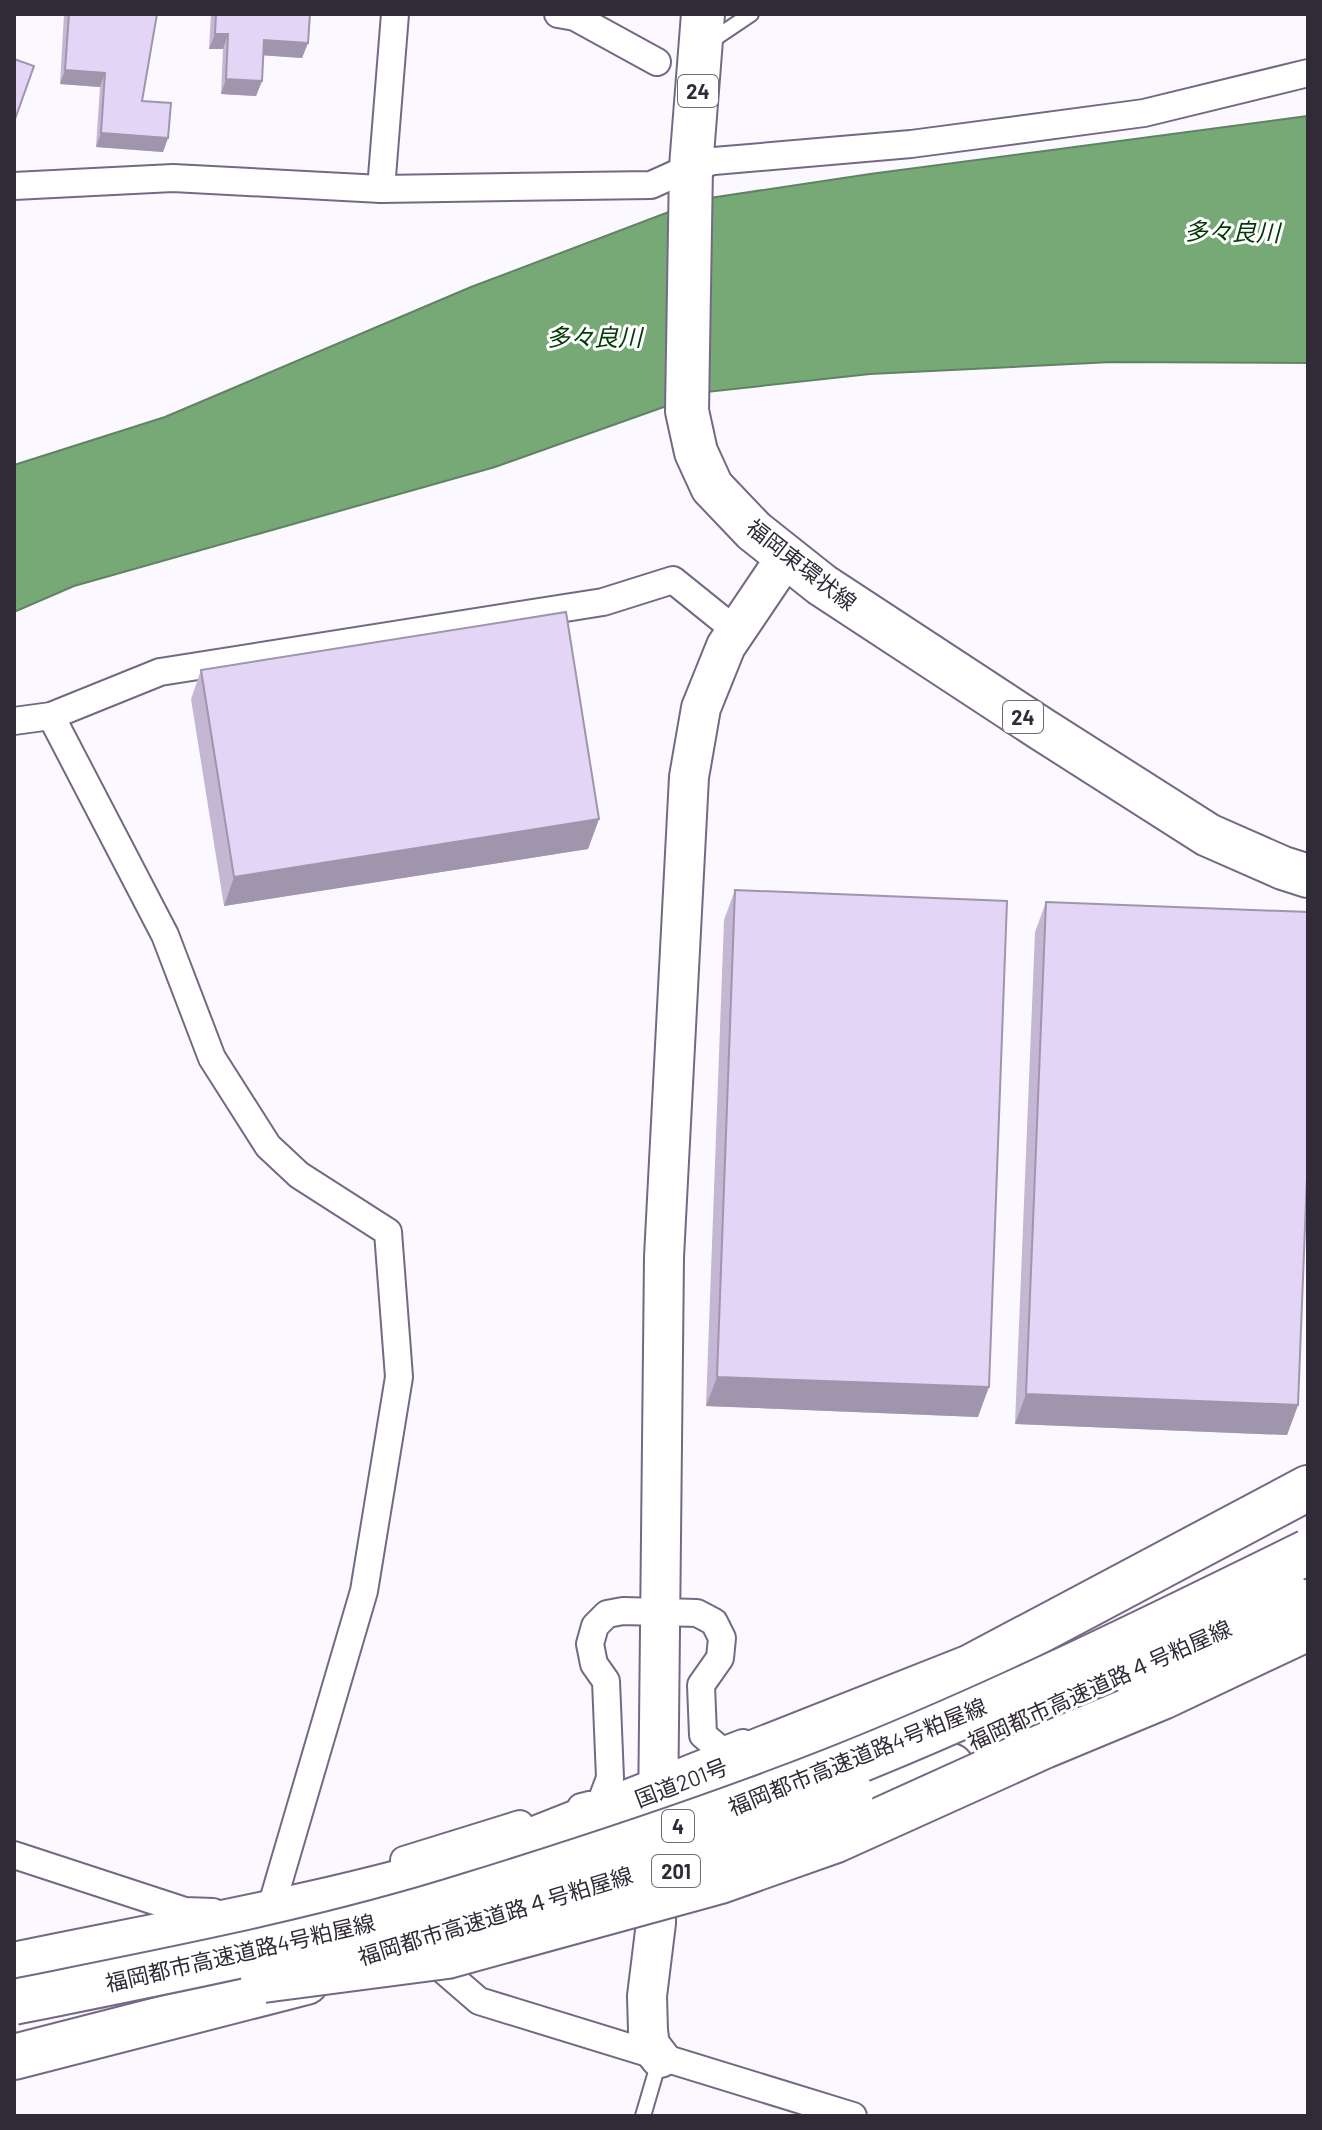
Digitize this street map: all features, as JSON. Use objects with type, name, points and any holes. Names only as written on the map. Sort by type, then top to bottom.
[{"type":"highway","name":"国道201号","points":[[14,1965],[277,1911],[426,1865],[490,1857],[971,1667],[1308,1488]]},
{"type":"highway","points":[[371,1922],[371,1912],[623,1823],[839,1738],[979,1678],[1308,1525]]},
{"type":"highway","name":"福岡都市高速道路4号粕屋線","points":[[14,2002],[228,1958],[371,1922],[514,1881],[635,1841],[837,1769],[1065,1671],[1308,1552]]},
{"type":"highway","name":"福岡都市高速道路４号粕屋線","points":[[14,2033],[263,1980],[466,1927],[609,1882],[795,1816],[1026,1719],[1203,1638],[1308,1585]]},
{"type":"highway","name":"201","points":[[14,2057],[429,1947],[657,1878],[790,1833],[1177,1671],[1308,1601]]},
{"type":"highway","points":[[263,1980],[447,1956],[720,1881],[836,1840],[1044,1746],[1162,1697],[1308,1628]]},
{"type":"main road","name":"福岡東環状線","points":[[702,31],[691,177],[687,411],[696,452],[712,487],[754,531],[822,585],[1208,835],[1308,876]]},
{"type":"street","points":[[381,189],[395,14]]},
{"type":"street","points":[[558,14],[575,17],[657,62]]},
{"type":"street","points":[[14,186],[173,178],[381,189],[651,185],[691,177],[714,161],[911,144],[1144,113],[1308,73]]},
{"type":"street","points":[[660,2058],[650,2045],[647,1996],[656,1923],[664,1257],[689,777],[701,708],[726,646],[786,557]]},
{"type":"street","points":[[14,721],[51,716],[160,672],[603,602],[673,580],[735,630]]},
{"type":"street","points":[[51,716],[165,935],[212,1058],[268,1146],[299,1175],[388,1232],[399,1377],[364,1591],[273,1901]]},
{"type":"street","points":[[14,1855],[185,1911],[217,1912],[426,1865],[601,1802],[610,1778],[606,1681],[594,1664],[590,1644],[595,1626],[607,1614],[623,1611],[697,1613],[714,1622],[722,1638],[720,1658],[701,1685],[703,1735],[722,1751],[993,1649],[1308,1474]]},
{"type":"street","points":[[429,1947],[479,2001],[853,2116]]},
{"type":"lane","points":[[702,31],[751,14]]},
{"type":"lane","points":[[426,1865],[429,1947]]},
{"type":"lane","points":[[643,2116],[660,2058]]},
{"type":"water","name":"多々良川","points":[[1308,116],[1308,363],[1112,362],[870,374],[706,392],[495,467],[74,586],[14,612],[14,465],[165,417],[471,287],[703,199]]},
{"type":"building","points":[[69,14],[157,14],[142,101],[171,103],[168,138],[101,133],[105,73],[65,70]]},
{"type":"building","points":[[216,14],[310,14],[308,43],[264,40],[262,81],[226,79],[228,34],[215,34]]},
{"type":"building","points":[[14,59],[34,66],[14,122]]},
{"type":"building","points":[[566,612],[599,819],[234,877],[201,670]]},
{"type":"building","points":[[735,890],[1007,901],[989,1387],[717,1377]]},
{"type":"building","points":[[1046,902],[1308,912],[1308,1151],[1298,1405],[1026,1394]]}]
